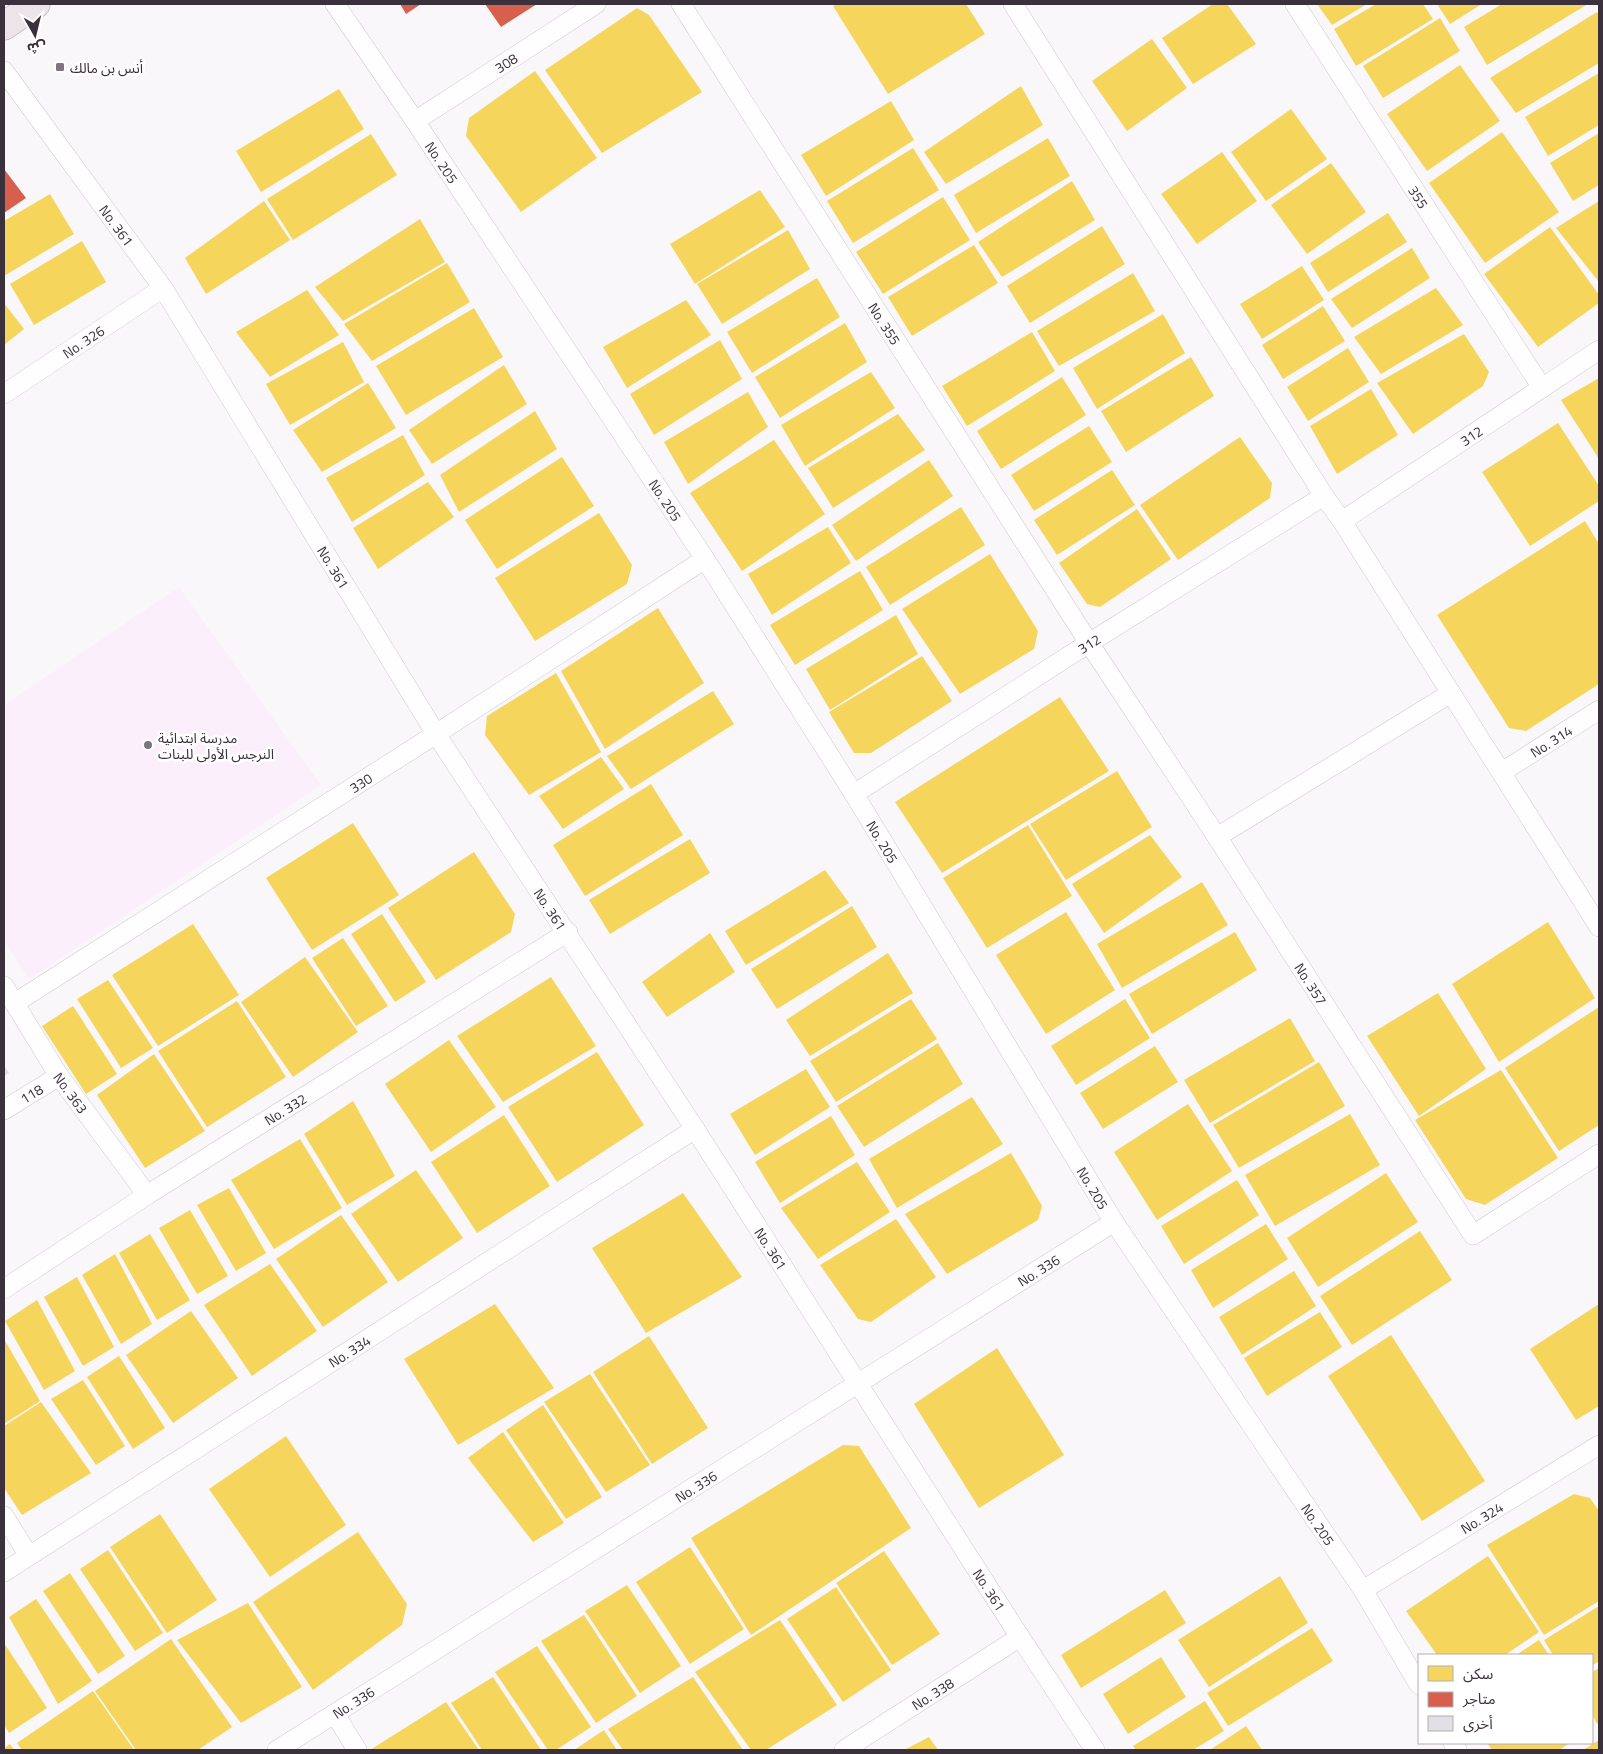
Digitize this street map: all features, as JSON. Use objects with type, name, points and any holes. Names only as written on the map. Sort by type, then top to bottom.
[{"type":"main road","points":[[4,26],[36,4]]},
{"type":"street","name":"No. 205","points":[[335,4],[415,120],[705,559],[854,794],[1114,1222],[1363,1590],[1418,1684]]},
{"type":"street","name":"308","points":[[415,120],[596,4]]},
{"type":"street","name":"No. 355","points":[[681,4],[1089,643],[1217,837]]},
{"type":"street","points":[[1013,4],[1599,927]]},
{"type":"street","name":"355","points":[[1295,4],[1542,388]]},
{"type":"street","name":"No. 361","points":[[4,71],[163,288],[436,734],[568,932],[1095,1750]]},
{"type":"street","name":"No. 326","points":[[4,394],[163,288]]},
{"type":"street","name":"312","points":[[1342,521],[1599,350]]},
{"type":"street","name":"312","points":[[854,794],[1089,643],[1324,496]]},
{"type":"street","name":"330","points":[[15,1003],[436,734],[705,559]]},
{"type":"street","points":[[1217,837],[1451,693]]},
{"type":"street","name":"No. 314","points":[[1502,772],[1599,710]]},
{"type":"street","name":"No. 357","points":[[1217,837],[1473,1235],[1599,1154]]},
{"type":"street","name":"No. 332","points":[[4,1289],[147,1195],[568,932]]},
{"type":"street","name":"No. 363","points":[[4,986],[59,1076],[147,1195]]},
{"type":"street","name":"118","points":[[4,1110],[59,1076]]},
{"type":"street","name":"No. 334","points":[[4,1572],[695,1129]]},
{"type":"street","name":"No. 336","points":[[277,1750],[1114,1222]]},
{"type":"street","name":"No. 324","points":[[1363,1590],[1599,1445]]},
{"type":"street","points":[[4,1516],[29,1556]]},
{"type":"street","name":"No. 338","points":[[844,1750],[1020,1636]]},
{"type":"street","points":[[335,1714],[357,1750]]},
{"type":"shaded area","name":"مدرسة ابتدائية النرجس الأولى للبنات","points":[[179,587],[321,785],[29,979],[4,941],[4,705]]},
{"type":"building: سكن","points":[[837,4],[966,4],[985,34],[888,94],[833,6]]},
{"type":"building: سكن","points":[[1213,4],[1227,4],[1256,44],[1193,84],[1162,38]]},
{"type":"building: سكن","points":[[1317,4],[1367,4],[1332,25]]},
{"type":"building: سكن","points":[[1376,4],[1423,4],[1433,19],[1356,66],[1334,29]]},
{"type":"building: سكن","points":[[1437,4],[1482,4],[1450,24]]},
{"type":"building: سكن","points":[[1502,4],[1588,4],[1487,65],[1464,27]]},
{"type":"building: سكن","points":[[637,8],[649,15],[702,92],[602,153],[545,70]]},
{"type":"building: سكن","points":[[1597,12],[1599,16],[1599,63],[1516,113],[1490,78]]},
{"type":"building: سكن","points":[[1440,18],[1460,51],[1383,98],[1363,66]]},
{"type":"building: سكن","points":[[1152,39],[1187,88],[1127,131],[1092,81]]},
{"type":"building: سكن","points":[[1460,65],[1500,121],[1427,171],[1387,114]]},
{"type":"building: سكن","points":[[535,71],[597,158],[521,212],[466,136],[469,118]]},
{"type":"building: سكن","points":[[1599,73],[1599,125],[1548,156],[1525,117]]},
{"type":"building: سكن","points":[[1021,86],[1043,125],[946,184],[924,152]]},
{"type":"building: سكن","points":[[339,89],[364,129],[261,192],[236,151]]},
{"type":"building: سكن","points":[[891,101],[914,140],[826,196],[801,155]]},
{"type":"building: سكن","points":[[1291,109],[1327,159],[1266,201],[1231,152]]},
{"type":"building: سكن","points":[[1502,132],[1559,212],[1485,263],[1429,183]]},
{"type":"building: سكن","points":[[1599,133],[1599,185],[1573,201],[1550,163]]},
{"type":"building: سكن","points":[[371,134],[397,175],[293,240],[267,199]]},
{"type":"building: سكن","points":[[1048,138],[1070,176],[976,233],[954,195]]},
{"type":"building: سكن","points":[[913,148],[939,190],[853,243],[827,201]]},
{"type":"building: سكن","points":[[1222,152],[1257,201],[1197,244],[1161,194]]},
{"type":"building: سكن","points":[[1331,163],[1366,212],[1307,254],[1271,205]]},
{"type":"building: سكن","points":[[1072,181],[1095,220],[1002,277],[978,242]]},
{"type":"building: سكن","points":[[760,190],[785,227],[695,284],[670,244]]},
{"type":"building: سكن","points":[[50,194],[74,234],[4,276],[4,221]]},
{"type":"building: سكن","points":[[943,197],[970,240],[883,294],[856,252]]},
{"type":"building: سكن","points":[[264,201],[290,240],[206,294],[185,258]]},
{"type":"building: سكن","points":[[1599,201],[1599,282],[1556,228]]},
{"type":"building: سكن","points":[[1388,213],[1407,242],[1328,292],[1310,263]]},
{"type":"building: سكن","points":[[420,219],[445,262],[343,321],[315,287]]},
{"type":"building: سكن","points":[[1102,226],[1125,264],[1030,323],[1007,286]]},
{"type":"building: سكن","points":[[1550,227],[1599,295],[1599,303],[1538,347],[1484,274]]},
{"type":"building: سكن","points":[[788,230],[810,269],[722,324],[697,284]]},
{"type":"building: سكن","points":[[82,241],[106,282],[34,325],[10,284]]},
{"type":"building: سكن","points":[[974,245],[998,283],[912,336],[888,297]]},
{"type":"building: سكن","points":[[1412,248],[1430,278],[1352,328],[1331,299]]},
{"type":"building: سكن","points":[[447,263],[470,302],[372,361],[344,324]]},
{"type":"building: سكن","points":[[1302,266],[1324,300],[1262,339],[1240,304]]},
{"type":"building: سكن","points":[[1133,273],[1155,311],[1059,366],[1037,331]]},
{"type":"building: سكن","points":[[817,278],[840,317],[752,373],[727,332]]},
{"type":"building: سكن","points":[[1436,288],[1463,325],[1381,374],[1354,337]]},
{"type":"building: سكن","points":[[307,290],[339,335],[270,377],[236,332]]},
{"type":"building: سكن","points":[[686,300],[711,335],[627,388],[603,347]]},
{"type":"building: سكن","points":[[4,303],[24,329],[4,345]]},
{"type":"building: سكن","points":[[1323,306],[1345,341],[1283,379],[1262,345]]},
{"type":"building: سكن","points":[[474,308],[503,357],[406,415],[376,366]]},
{"type":"building: سكن","points":[[1163,314],[1185,353],[1097,409],[1073,368]]},
{"type":"building: سكن","points":[[845,323],[867,362],[780,418],[755,377]]},
{"type":"building: سكن","points":[[1032,332],[1055,371],[967,426],[942,386]]},
{"type":"building: سكن","points":[[1464,334],[1489,372],[1483,386],[1413,434],[1377,383]]},
{"type":"building: سكن","points":[[720,340],[742,379],[654,435],[630,394]]},
{"type":"building: سكن","points":[[343,342],[364,382],[290,425],[266,384]]},
{"type":"building: سكن","points":[[1348,348],[1369,382],[1308,421],[1287,387]]},
{"type":"building: سكن","points":[[1191,357],[1214,396],[1126,452],[1101,411]]},
{"type":"building: سكن","points":[[504,365],[527,404],[432,464],[409,430]]},
{"type":"building: سكن","points":[[871,372],[895,408],[805,466],[781,425]]},
{"type":"building: سكن","points":[[1062,377],[1086,415],[1001,469],[977,431]]},
{"type":"building: سكن","points":[[1599,378],[1599,459],[1561,400]]},
{"type":"building: سكن","points":[[368,383],[396,428],[322,472],[293,430]]},
{"type":"building: سكن","points":[[1371,389],[1398,435],[1337,474],[1310,426]]},
{"type":"building: سكن","points":[[748,392],[768,427],[688,484],[664,442]]},
{"type":"building: سكن","points":[[535,411],[557,449],[459,512],[440,475]]},
{"type":"building: سكن","points":[[898,414],[925,450],[833,508],[808,468]]},
{"type":"building: سكن","points":[[1558,423],[1599,486],[1599,501],[1530,546],[1482,472]]},
{"type":"building: سكن","points":[[1089,426],[1112,462],[1034,511],[1011,475]]},
{"type":"building: سكن","points":[[403,435],[425,475],[352,522],[326,478]]},
{"type":"building: سكن","points":[[1240,437],[1272,483],[1270,498],[1178,560],[1140,505]]},
{"type":"building: سكن","points":[[774,440],[825,514],[742,571],[690,493]]},
{"type":"building: سكن","points":[[562,457],[594,506],[497,569],[465,520]]},
{"type":"building: سكن","points":[[929,460],[953,496],[856,561],[832,525]]},
{"type":"building: سكن","points":[[1112,470],[1135,505],[1057,555],[1034,520]]},
{"type":"building: سكن","points":[[428,482],[454,517],[378,569],[353,528]]},
{"type":"building: سكن","points":[[961,507],[985,545],[890,605],[866,567]]},
{"type":"building: سكن","points":[[1137,509],[1171,559],[1100,607],[1087,604],[1059,563]]},
{"type":"building: سكن","points":[[599,513],[632,565],[627,584],[535,641],[495,578]]},
{"type":"building: سكن","points":[[1585,521],[1599,544],[1599,684],[1526,731],[1509,728],[1437,615]]},
{"type":"building: سكن","points":[[828,527],[851,563],[772,615],[748,574]]},
{"type":"building: سكن","points":[[990,554],[1038,631],[1034,649],[960,694],[902,609]]},
{"type":"building: سكن","points":[[860,571],[883,610],[795,665],[770,625]]},
{"type":"building: سكن","points":[[658,608],[704,683],[605,749],[561,671]]},
{"type":"building: سكن","points":[[896,615],[918,654],[830,710],[806,669]]},
{"type":"building: سكن","points":[[922,656],[952,701],[871,753],[854,753],[829,712]]},
{"type":"building: سكن","points":[[556,673],[601,752],[529,795],[485,735],[487,716]]},
{"type":"building: سكن","points":[[713,691],[734,724],[631,789],[607,756]]},
{"type":"building: سكن","points":[[1060,697],[1109,771],[942,873],[895,802]]},
{"type":"building: سكن","points":[[601,757],[624,789],[563,829],[539,796]]},
{"type":"building: سكن","points":[[1117,771],[1152,827],[1066,880],[1030,824]]},
{"type":"building: سكن","points":[[651,784],[683,835],[585,896],[553,845]]},
{"type":"building: سكن","points":[[353,823],[399,895],[312,950],[266,878]]},
{"type":"building: سكن","points":[[1028,825],[1072,896],[987,948],[943,878]]},
{"type":"building: سكن","points":[[1150,835],[1182,877],[1104,933],[1072,884]]},
{"type":"building: سكن","points":[[690,839],[710,873],[610,934],[589,900]]},
{"type":"building: سكن","points":[[474,852],[515,914],[511,932],[436,980],[388,908]]},
{"type":"building: سكن","points":[[825,870],[849,903],[746,965],[725,931]]},
{"type":"building: سكن","points":[[1202,882],[1228,925],[1122,988],[1097,944]]},
{"type":"building: سكن","points":[[852,906],[877,947],[777,1009],[751,969]]},
{"type":"building: سكن","points":[[1066,912],[1115,990],[1046,1034],[996,955]]},
{"type":"building: سكن","points":[[382,914],[426,982],[395,1002],[351,934]]},
{"type":"building: سكن","points":[[1548,922],[1595,998],[1499,1062],[1452,984]]},
{"type":"building: سكن","points":[[193,924],[239,995],[158,1046],[112,975]]},
{"type":"building: سكن","points":[[1235,932],[1257,970],[1152,1034],[1129,994]]},
{"type":"building: سكن","points":[[710,933],[735,972],[667,1017],[642,982]]},
{"type":"building: سكن","points":[[343,938],[388,1006],[356,1026],[312,958]]},
{"type":"building: سكن","points":[[888,953],[913,993],[810,1056],[786,1020]]},
{"type":"building: سكن","points":[[305,957],[358,1032],[293,1077],[241,1002]]},
{"type":"building: سكن","points":[[551,977],[596,1046],[503,1102],[457,1036]]},
{"type":"building: سكن","points":[[108,980],[153,1048],[121,1068],[77,999]]},
{"type":"building: سكن","points":[[1438,993],[1486,1069],[1419,1116],[1367,1036]]},
{"type":"building: سكن","points":[[911,999],[937,1039],[836,1102],[810,1061]]},
{"type":"building: سكن","points":[[1125,999],[1150,1038],[1076,1085],[1051,1046]]},
{"type":"building: سكن","points":[[237,1001],[286,1077],[207,1127],[158,1051]]},
{"type":"building: سكن","points":[[73,1006],[117,1074],[86,1094],[42,1026]]},
{"type":"building: سكن","points":[[1599,1007],[1599,1125],[1559,1151],[1505,1068]]},
{"type":"building: سكن","points":[[1290,1018],[1315,1061],[1210,1123],[1184,1080]]},
{"type":"building: سكن","points":[[449,1040],[496,1107],[431,1152],[385,1084]]},
{"type":"building: سكن","points":[[938,1043],[963,1084],[864,1147],[837,1106]]},
{"type":"building: سكن","points":[[1155,1046],[1178,1082],[1103,1129],[1080,1093]]},
{"type":"building: سكن","points":[[597,1052],[644,1125],[557,1182],[508,1107]]},
{"type":"building: سكن","points":[[154,1054],[205,1131],[145,1168],[97,1095]]},
{"type":"building: سكن","points":[[1319,1062],[1345,1106],[1239,1168],[1213,1125]]},
{"type":"building: سكن","points":[[806,1069],[830,1107],[755,1155],[730,1114]]},
{"type":"building: سكن","points":[[1501,1070],[1558,1158],[1485,1205],[1466,1199],[1415,1120]]},
{"type":"building: سكن","points":[[972,1097],[1003,1144],[897,1208],[869,1159]]},
{"type":"building: سكن","points":[[353,1101],[395,1176],[347,1205],[304,1134]]},
{"type":"building: سكن","points":[[1188,1104],[1232,1171],[1157,1220],[1114,1152]]},
{"type":"building: سكن","points":[[1350,1114],[1380,1165],[1275,1226],[1245,1175]]},
{"type":"building: سكن","points":[[504,1115],[550,1186],[477,1233],[431,1162]]},
{"type":"building: سكن","points":[[831,1116],[855,1155],[780,1203],[755,1162]]},
{"type":"building: سكن","points":[[300,1139],[342,1208],[274,1249],[231,1180]]},
{"type":"building: سكن","points":[[1011,1153],[1042,1206],[1038,1220],[947,1274],[905,1214]]},
{"type":"building: سكن","points":[[857,1162],[890,1212],[818,1259],[781,1208]]},
{"type":"building: سكن","points":[[416,1170],[463,1238],[398,1282],[351,1214]]},
{"type":"building: سكن","points":[[1386,1173],[1418,1222],[1318,1287],[1287,1238]]},
{"type":"building: سكن","points":[[1237,1180],[1259,1215],[1184,1264],[1161,1226]]},
{"type":"building: سكن","points":[[229,1188],[266,1253],[236,1271],[197,1205]]},
{"type":"building: سكن","points":[[683,1193],[742,1277],[646,1333],[592,1248]]},
{"type":"building: سكن","points":[[190,1210],[228,1276],[197,1294],[159,1228]]},
{"type":"building: سكن","points":[[341,1215],[388,1282],[323,1327],[276,1259]]},
{"type":"building: سكن","points":[[896,1219],[936,1277],[871,1322],[858,1319],[820,1265]]},
{"type":"building: سكن","points":[[1266,1224],[1288,1259],[1213,1308],[1191,1270]]},
{"type":"building: سكن","points":[[1420,1231],[1452,1280],[1352,1345],[1320,1296]]},
{"type":"building: سكن","points":[[150,1234],[190,1300],[157,1320],[119,1253]]},
{"type":"building: سكن","points":[[115,1254],[152,1324],[121,1344],[82,1275]]},
{"type":"building: سكن","points":[[270,1264],[317,1331],[252,1376],[204,1305]]},
{"type":"building: سكن","points":[[1294,1271],[1316,1306],[1242,1355],[1219,1317]]},
{"type":"building: سكن","points":[[77,1277],[114,1347],[83,1366],[44,1297]]},
{"type":"building: سكن","points":[[37,1300],[75,1371],[44,1390],[5,1321]]},
{"type":"building: سكن","points":[[495,1304],[554,1388],[458,1445],[404,1359]]},
{"type":"building: سكن","points":[[1599,1304],[1599,1406],[1576,1420],[1530,1349]]},
{"type":"building: سكن","points":[[191,1311],[238,1378],[173,1423],[126,1355]]},
{"type":"building: سكن","points":[[1320,1312],[1342,1347],[1267,1396],[1244,1358]]},
{"type":"building: سكن","points":[[1391,1335],[1485,1481],[1422,1521],[1328,1376]]},
{"type":"building: سكن","points":[[649,1336],[708,1428],[652,1464],[593,1372]]},
{"type":"building: سكن","points":[[4,1339],[40,1401],[4,1424]]},
{"type":"building: سكن","points":[[997,1348],[1064,1455],[979,1508],[914,1404]]},
{"type":"building: سكن","points":[[119,1356],[165,1428],[133,1449],[87,1377]]},
{"type":"building: سكن","points":[[590,1374],[650,1465],[606,1492],[544,1402]]},
{"type":"building: سكن","points":[[83,1380],[125,1446],[96,1465],[51,1399]]},
{"type":"building: سكن","points":[[41,1402],[91,1473],[22,1515],[4,1488],[4,1426]]},
{"type":"building: سكن","points":[[543,1405],[602,1497],[566,1519],[506,1430]]},
{"type":"building: سكن","points":[[503,1432],[564,1523],[533,1542],[468,1458]]},
{"type":"building: سكن","points":[[286,1436],[346,1525],[270,1577],[209,1489]]},
{"type":"building: سكن","points":[[843,1445],[859,1446],[911,1528],[751,1635],[691,1538]]},
{"type":"building: سكن","points":[[1574,1494],[1590,1498],[1599,1511],[1599,1601],[1544,1635],[1487,1545]]},
{"type":"building: سكن","points":[[160,1514],[217,1600],[167,1633],[110,1547]]},
{"type":"building: سكن","points":[[358,1532],[407,1604],[402,1625],[313,1690],[253,1602]]},
{"type":"building: سكن","points":[[690,1547],[744,1629],[690,1664],[636,1582]]},
{"type":"building: سكن","points":[[108,1550],[163,1633],[135,1651],[80,1569]]},
{"type":"building: سكن","points":[[884,1551],[940,1634],[892,1665],[836,1583]]},
{"type":"building: سكن","points":[[1488,1556],[1539,1632],[1506,1654],[1436,1654],[1406,1611]]},
{"type":"building: سكن","points":[[70,1573],[125,1656],[98,1674],[43,1591]]},
{"type":"building: سكن","points":[[1280,1576],[1308,1623],[1209,1687],[1178,1640]]},
{"type":"building: سكن","points":[[627,1585],[681,1666],[640,1693],[585,1611]]},
{"type":"building: سكن","points":[[836,1587],[891,1670],[843,1702],[787,1619]]},
{"type":"building: سكن","points":[[1165,1590],[1186,1623],[1081,1688],[1061,1655]]},
{"type":"building: سكن","points":[[36,1599],[92,1681],[58,1704],[9,1617]]},
{"type":"building: سكن","points":[[248,1603],[302,1687],[241,1723],[177,1640]]},
{"type":"building: سكن","points":[[1599,1606],[1599,1661],[1593,1665],[1593,1654],[1552,1654],[1544,1640]]},
{"type":"building: سكن","points":[[584,1615],[637,1696],[596,1723],[541,1641]]},
{"type":"building: سكن","points":[[780,1620],[837,1705],[766,1750],[751,1750],[695,1672]]},
{"type":"building: سكن","points":[[1312,1628],[1333,1661],[1228,1726],[1207,1693]]},
{"type":"building: سكن","points":[[171,1639],[232,1727],[198,1750],[136,1750],[95,1691]]},
{"type":"building: سكن","points":[[1539,1640],[1548,1654],[1518,1654]]},
{"type":"building: سكن","points":[[4,1643],[47,1708],[9,1733],[4,1725]]},
{"type":"building: سكن","points":[[537,1646],[591,1727],[556,1750],[548,1750],[495,1672]]},
{"type":"building: سكن","points":[[1161,1657],[1186,1697],[1128,1734],[1103,1694]]},
{"type":"building: سكن","points":[[1599,1668],[1599,1722],[1597,1724],[1593,1716],[1593,1671]]},
{"type":"building: سكن","points":[[493,1677],[541,1750],[482,1750],[451,1703]]},
{"type":"building: سكن","points":[[693,1677],[743,1750],[623,1750],[608,1729]]},
{"type":"building: سكن","points":[[93,1691],[134,1750],[22,1750],[17,1743]]},
{"type":"building: سكن","points":[[1205,1701],[1224,1731],[1193,1750],[1136,1750],[1133,1746]]},
{"type":"building: سكن","points":[[446,1702],[479,1750],[370,1750]]},
{"type":"building: سكن","points":[[1246,1726],[1262,1750],[1210,1750]]},
{"type":"building: سكن","points":[[604,1730],[617,1750],[574,1750]]},
{"type":"building: سكن","points":[[929,1737],[938,1750],[904,1750]]},
{"type":"building: سكن","points":[[1599,1740],[1599,1750],[1583,1750],[1593,1744]]},
{"type":"building: سكن","points":[[10,1744],[14,1750],[4,1750],[4,1748]]},
{"type":"building: سكن","points":[[1488,1744],[1568,1744],[1559,1750],[1492,1750]]},
{"type":"building: متاجر","points":[[400,4],[421,4],[406,14]]},
{"type":"building: متاجر","points":[[485,4],[537,4],[501,27]]},
{"type":"building: متاجر","points":[[4,169],[26,198],[4,213]]},
{"type":"building: أخرى","points":[[4,1065],[9,1073],[4,1076]]},
{"type":"place","name":"أنس بن مالك","points":[[60,67]]},
{"type":"place","name":"مدرسة ابتدائية النرجس الأولى للبنات","points":[[148,745]]}]
